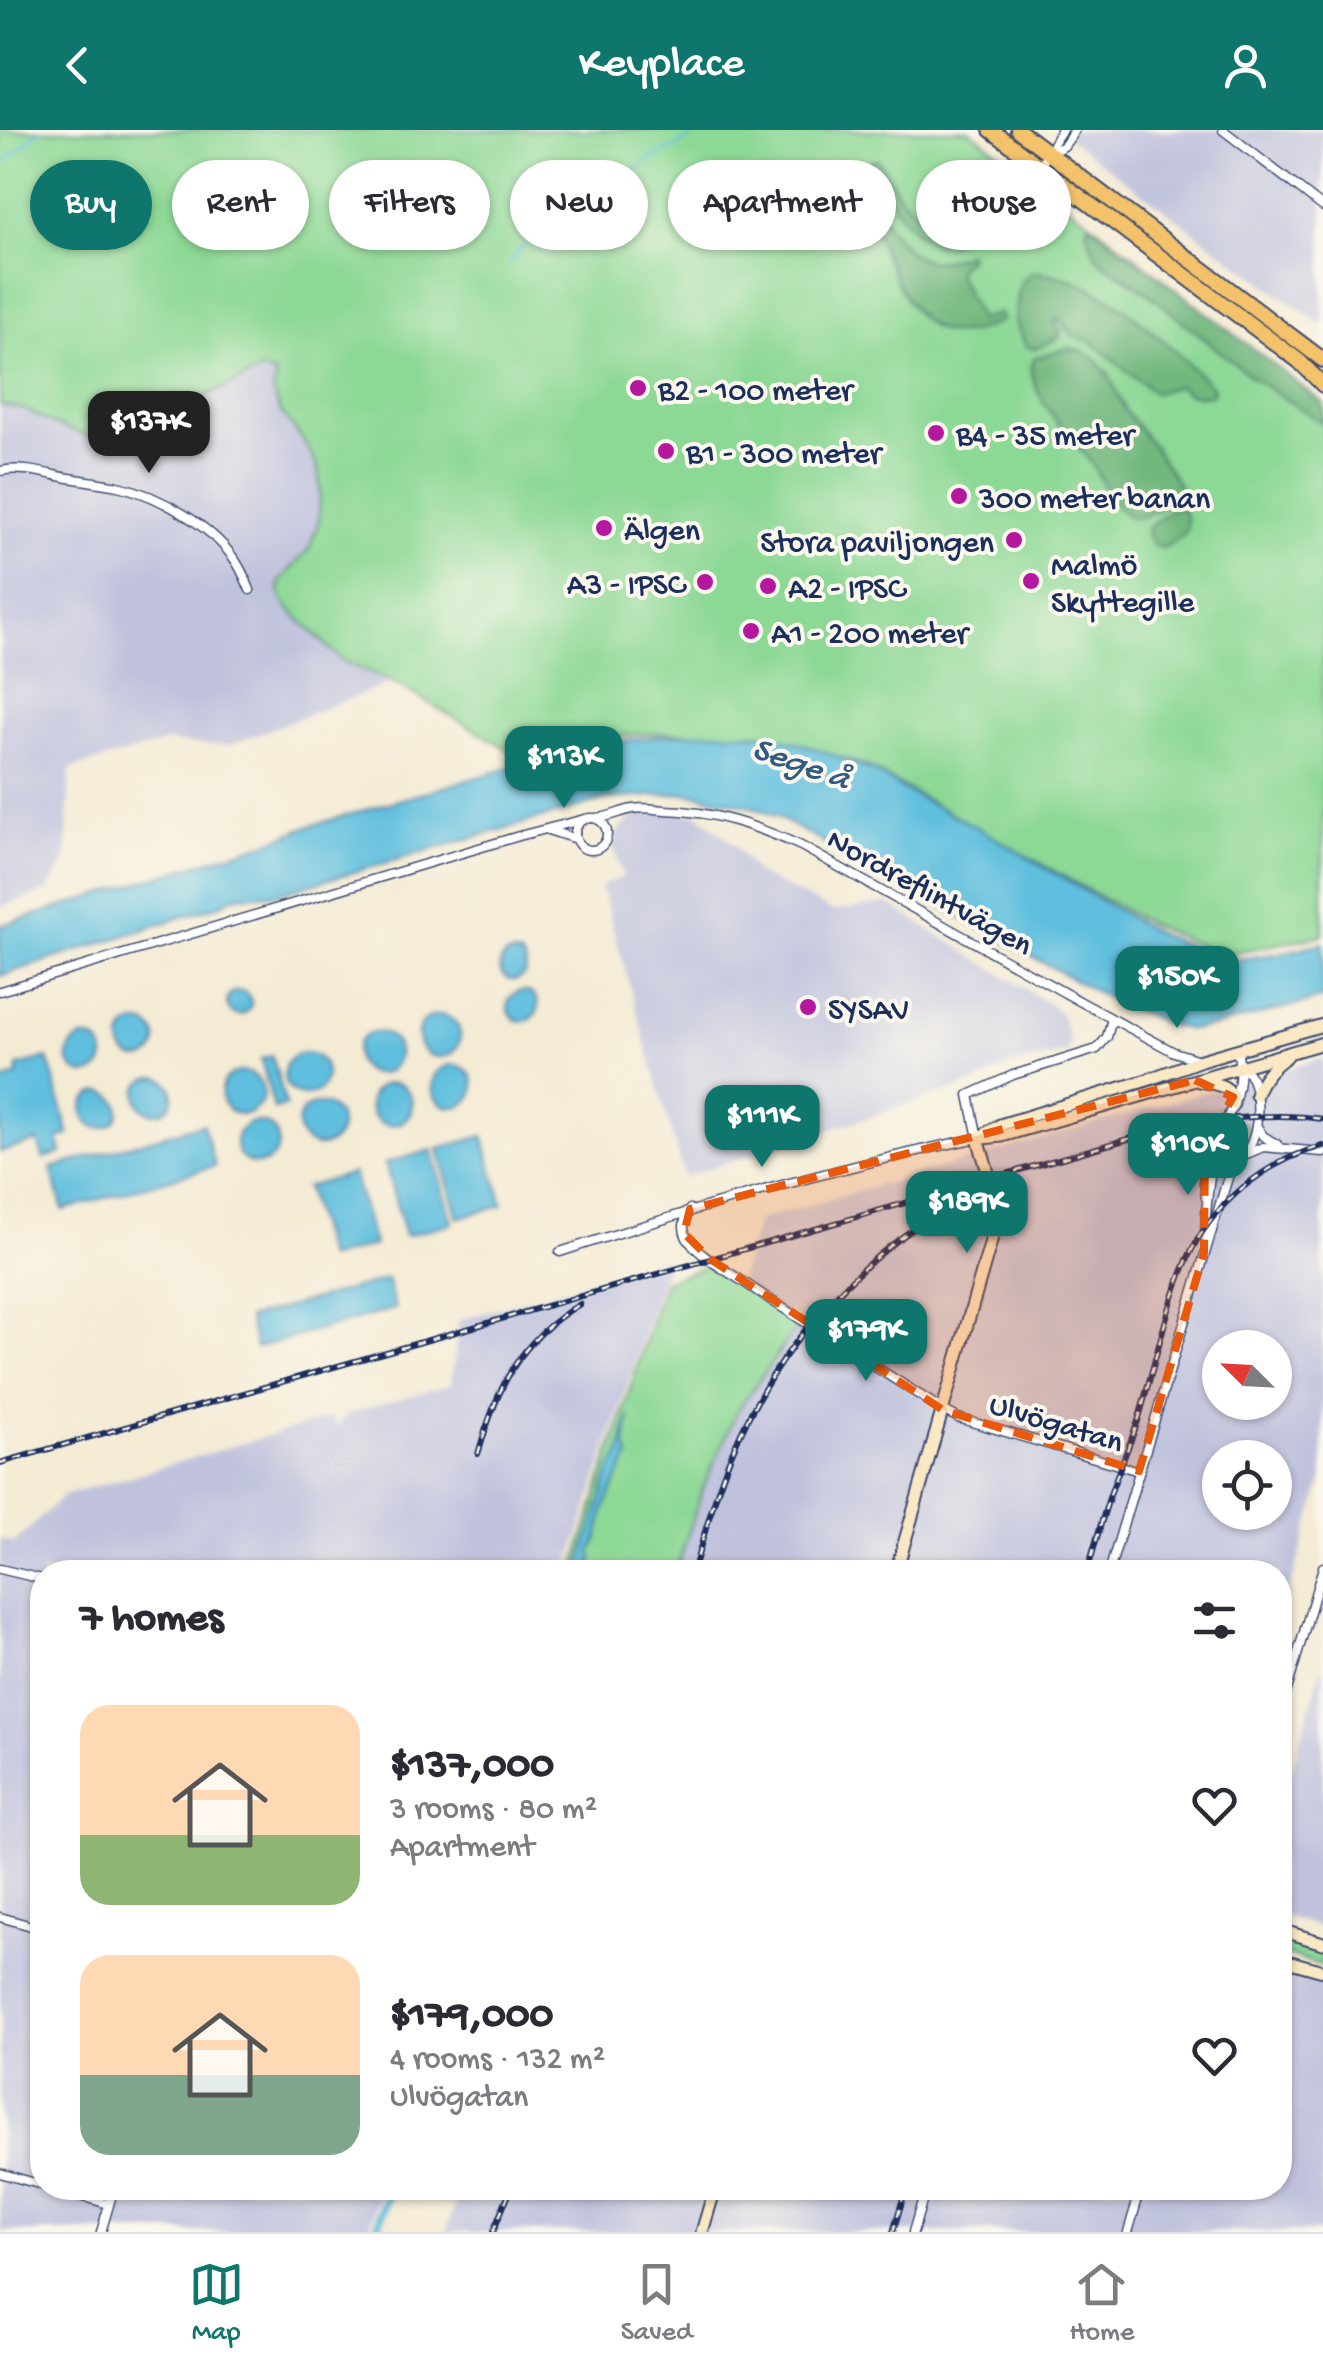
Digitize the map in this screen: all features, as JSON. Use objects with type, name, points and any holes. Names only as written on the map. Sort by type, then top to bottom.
[{"type":"highway","points":[[990,130],[1031,160]]},
{"type":"highway","points":[[1018,130],[1323,360]]},
{"type":"highway","points":[[1071,190],[1323,382]]},
{"type":"street","points":[[1045,160],[1062,130]]},
{"type":"street","points":[[1050,154],[1064,146],[1075,130]]},
{"type":"street","points":[[1223,130],[1323,206]]},
{"type":"street","points":[[0,472],[13,469],[40,473],[150,496],[176,510],[230,552],[250,590]]},
{"type":"street","name":"Nordreflintvägen","points":[[596,818],[634,809],[677,810],[722,815],[758,826],[801,846],[1112,1019],[1188,1058],[1200,1060]]},
{"type":"street","points":[[544,830],[576,839],[584,849],[594,850],[604,845],[624,812]]},
{"type":"street","points":[[0,991],[585,819],[596,818],[608,834]]},
{"type":"street","points":[[576,839],[576,826],[585,819]]},
{"type":"street","points":[[899,1560],[996,1219],[969,1094],[1013,1075],[1098,1049],[1108,1037],[1112,1019]]},
{"type":"street","points":[[978,1138],[1000,1124],[1323,1025]]},
{"type":"street","points":[[560,1252],[690,1210],[835,1170],[1002,1136],[1323,1043]]},
{"type":"street","points":[[1204,1252],[1206,1203],[1215,1147],[1233,1104],[1241,1066],[1237,1050]]},
{"type":"street","points":[[1256,1095],[1264,1076],[1296,1050]]},
{"type":"street","points":[[1113,1560],[1229,1174],[1253,1140],[1256,1095],[1252,1076],[1241,1066]]},
{"type":"street","points":[[1195,1080],[1221,1084],[1233,1097],[1233,1104]]},
{"type":"street","points":[[1206,1203],[1202,1154],[1210,1134],[1226,1122]]},
{"type":"street","points":[[1256,1125],[1269,1141],[1283,1148]]},
{"type":"street","points":[[1215,1147],[1234,1160],[1263,1148],[1323,1152]]},
{"type":"street","name":"Ulvögatan","points":[[690,1210],[684,1233],[710,1259],[943,1410],[958,1418],[1139,1471]]},
{"type":"street","points":[[1292,1673],[1323,1567]]},
{"type":"street","points":[[0,1569],[30,1576]]},
{"type":"street","points":[[0,1917],[30,1926]]},
{"type":"street","points":[[1292,1933],[1323,1942]]},
{"type":"street","points":[[1292,1962],[1323,1971]]},
{"type":"street","points":[[0,2174],[30,2183]]},
{"type":"street","points":[[94,2200],[109,2204]]},
{"type":"street","points":[[101,2232],[110,2200]]},
{"type":"street","points":[[702,2232],[711,2200]]},
{"type":"street","points":[[913,2232],[922,2200]]},
{"type":"street","points":[[1128,2232],[1137,2200]]},
{"type":"highlighted area","points":[[1195,1080],[1233,1097],[1205,1145],[1204,1253],[1139,1471],[943,1410],[710,1259],[684,1233],[690,1209]]},
{"type":"shaded area","points":[[1057,130],[1323,130],[1323,326],[1196,233]]},
{"type":"shaded area","points":[[263,370],[276,376],[273,392],[281,412],[318,467],[319,521],[300,561],[342,660],[393,682],[227,746],[168,742],[70,769],[66,861],[48,891],[0,907],[0,405],[24,409],[87,436],[109,424],[143,424]]},
{"type":"shaded area","points":[[665,811],[698,814],[735,845],[757,874],[833,911],[887,903],[1051,1005],[1061,1014],[1071,1044],[1067,1053],[1009,1066],[980,1081],[684,1177],[601,886],[623,877],[613,846],[617,832],[633,816]]},
{"type":"shaded area","points":[[1323,1058],[1323,1477],[1292,1582],[1292,1560],[651,1560],[758,1220]]},
{"type":"shaded area","points":[[668,1259],[571,1560],[30,1560],[30,2200],[378,2200],[368,2232],[0,2232],[0,1539],[14,1543],[63,1496],[332,1417],[338,1425],[346,1414],[451,1384],[459,1320]]},
{"type":"shaded area","points":[[1323,1663],[1323,1928],[1292,1919],[1292,1767]]},
{"type":"shaded area","points":[[1292,1974],[1323,1983],[1323,2232],[446,2232],[456,2200],[1292,2200]]},
{"type":"green space","points":[[0,130],[969,130],[1009,160],[916,160],[916,250],[1071,250],[1071,207],[1323,403],[1323,935],[1226,954],[1206,948],[1153,926],[864,765],[764,734],[657,733],[610,737],[523,758],[393,682],[342,661],[286,606],[279,592],[280,581],[309,549],[319,521],[320,489],[318,467],[281,412],[273,392],[276,376],[263,370],[143,424],[109,424],[87,436],[24,409],[0,405]]},
{"type":"green space","points":[[896,189],[916,211],[916,231],[896,209]]},
{"type":"green space","points":[[1089,223],[1323,403],[1323,423],[1254,379],[1149,294],[1102,262],[1086,229]]},
{"type":"green space","points":[[896,237],[910,252],[927,260],[945,260],[968,253],[957,274],[980,320],[999,313],[1002,320],[972,332],[948,333],[929,324],[913,309],[883,250],[896,250]]},
{"type":"green space","points":[[1033,272],[1074,281],[1113,301],[1197,372],[1213,389],[1212,394],[1194,394],[1178,386],[1154,393],[1092,342],[1073,336],[1059,319],[1055,320],[1061,333],[1058,338],[1035,349],[1026,346],[1015,321],[1019,288]]},
{"type":"green space","points":[[1067,348],[1095,359],[1109,375],[1125,411],[1180,487],[1180,492],[1152,513],[1133,517],[1120,509],[1039,394],[1032,372],[1034,358]]},
{"type":"green space","points":[[1176,509],[1184,511],[1186,530],[1163,548],[1155,546],[1147,535],[1148,528]]},
{"type":"green space","points":[[1234,1125],[1248,1125],[1245,1144],[1235,1150],[1228,1148],[1225,1139]]},
{"type":"green space","points":[[707,1266],[736,1280],[799,1324],[737,1411],[702,1490],[680,1560],[577,1560],[664,1281]]},
{"type":"green space","points":[[1292,1941],[1323,1948],[1323,1966],[1292,1957]]},
{"type":"water","name":"Sege å","points":[[718,732],[764,734],[874,771],[1160,935],[1214,956],[1233,960],[1323,943],[1323,998],[1216,1026],[1189,1030],[1163,1022],[1117,1003],[775,816],[748,805],[687,793],[608,799],[277,894],[236,896],[219,905],[0,976],[0,926],[303,828],[560,753],[638,739]]},
{"type":"water","points":[[513,954],[522,958],[526,967],[522,976],[513,980],[504,976],[500,967],[504,958]]},
{"type":"water","points":[[239,991],[248,994],[248,1012],[239,1015],[230,1012],[227,1003],[230,994]]},
{"type":"water","points":[[523,991],[534,995],[538,1006],[534,1017],[523,1021],[512,1017],[508,1006],[512,995]]},
{"type":"water","points":[[439,1015],[454,1021],[460,1036],[454,1051],[439,1057],[424,1051],[418,1036],[424,1021]]},
{"type":"water","points":[[139,1023],[152,1028],[157,1041],[152,1054],[139,1059],[126,1054],[121,1041],[126,1028]]},
{"type":"water","points":[[377,1032],[392,1038],[398,1053],[392,1068],[377,1074],[362,1068],[356,1053],[362,1038]]},
{"type":"water","points":[[86,1038],[99,1043],[104,1056],[99,1069],[86,1074],[73,1069],[68,1056],[73,1043]]},
{"type":"water","points":[[305,1053],[320,1059],[326,1074],[320,1089],[305,1095],[290,1089],[284,1074],[290,1059]]},
{"type":"water","points":[[272,1056],[286,1106],[274,1109],[261,1059]]},
{"type":"water","points":[[48,1058],[69,1135],[58,1139],[61,1153],[43,1158],[38,1141],[0,1152],[0,1081],[17,1076],[18,1066]]},
{"type":"water","points":[[453,1065],[468,1071],[474,1086],[468,1101],[453,1107],[438,1101],[432,1086],[438,1071]]},
{"type":"water","points":[[242,1072],[257,1078],[263,1093],[257,1108],[242,1114],[227,1108],[221,1093],[227,1078]]},
{"type":"water","points":[[155,1077],[168,1082],[173,1095],[168,1108],[155,1113],[142,1108],[137,1095],[142,1082]]},
{"type":"water","points":[[391,1083],[406,1089],[412,1104],[406,1119],[391,1125],[376,1119],[370,1104],[376,1089]]},
{"type":"water","points":[[101,1092],[114,1097],[119,1110],[114,1123],[101,1128],[88,1123],[83,1110],[88,1097]]},
{"type":"water","points":[[319,1104],[334,1110],[340,1125],[334,1140],[319,1146],[304,1140],[298,1125],[304,1110]]},
{"type":"water","points":[[257,1122],[272,1128],[278,1143],[272,1158],[257,1164],[242,1158],[236,1143],[242,1128]]},
{"type":"water","points":[[203,1124],[215,1166],[63,1210],[51,1168]]},
{"type":"water","points":[[483,1136],[503,1205],[458,1218],[438,1149]]},
{"type":"water","points":[[432,1150],[452,1223],[405,1236],[385,1163]]},
{"type":"water","points":[[353,1173],[374,1245],[327,1259],[306,1187]]},
{"type":"water","points":[[387,1279],[395,1309],[256,1348],[248,1318]]},
{"type":"water","points":[[629,1415],[629,1457],[606,1504],[591,1551],[593,1559],[582,1560],[610,1472],[620,1455]]},
{"type":"waterway","points":[[0,166],[41,130]]},
{"type":"waterway","points":[[511,262],[520,249],[588,207],[616,182],[702,130]]},
{"type":"waterway","points":[[376,2232],[386,2200]]},
{"type":"railway","points":[[0,1463],[1128,1139],[1225,1120],[1274,1116],[1323,1119]]},
{"type":"railway","points":[[1091,1560],[1138,1421],[1172,1299],[1197,1240],[1242,1188],[1281,1162],[1323,1146]]},
{"type":"railway","points":[[697,1560],[731,1455],[773,1374],[799,1337],[861,1271],[895,1242],[972,1193]]},
{"type":"railway","points":[[478,1454],[502,1387],[525,1350],[580,1304]]},
{"type":"railway","points":[[493,2232],[506,2200]]},
{"type":"railway","points":[[893,2232],[902,2200]]},
{"type":"place","name":"B2 - 100 meter","points":[[638,388]]},
{"type":"place","name":"B4 - 35 meter","points":[[936,433]]},
{"type":"place","name":"B1 - 300 meter","points":[[666,451]]},
{"type":"place","name":"300 meter banan","points":[[959,496]]},
{"type":"place","name":"Älgen","points":[[604,528]]},
{"type":"place","name":"Stora paviljongen","points":[[1014,540]]},
{"type":"place","name":"Malmö Skyttegille","points":[[1031,581]]},
{"type":"place","name":"A3 - IPSC","points":[[705,582]]},
{"type":"place","name":"A2 - IPSC","points":[[768,586]]},
{"type":"place","name":"A1 - 200 meter","points":[[751,631]]},
{"type":"place","name":"SYSAV","points":[[808,1007]]}]
